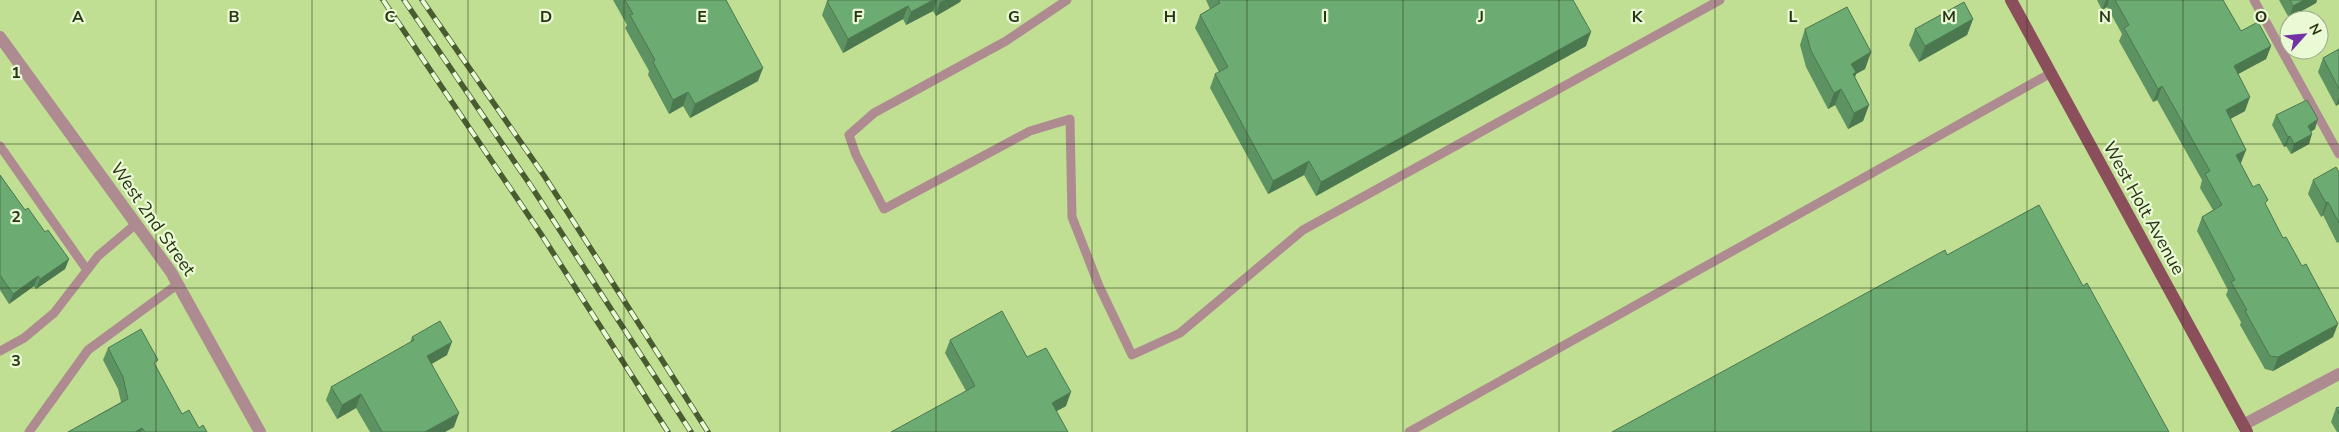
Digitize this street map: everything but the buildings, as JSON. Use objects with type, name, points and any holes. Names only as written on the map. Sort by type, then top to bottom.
[{"type":"main road","name":"West Holt Avenue","points":[[2011,0],[2245,429]]},
{"type":"street","name":"West 2nd Street","points":[[0,37],[172,272],[260,432]]},
{"type":"street","points":[[2245,429],[2339,374]]},
{"type":"lane","points":[[1067,0],[1006,41],[874,113],[850,135],[856,155],[884,209],[1030,131],[1070,119],[1072,217],[1099,286],[1132,355],[1180,333],[1302,230],[1720,0]]},
{"type":"lane","points":[[2254,0],[2339,154]]},
{"type":"lane","points":[[1409,432],[2051,73]]},
{"type":"lane","points":[[0,146],[87,270]]},
{"type":"lane","points":[[0,351],[24,338],[54,313],[98,256],[136,224]]},
{"type":"lane","points":[[30,432],[88,350],[178,284]]},
{"type":"railway","points":[[383,0],[541,234],[668,432]]},
{"type":"railway","points":[[404,0],[531,186],[691,432]]},
{"type":"railway","points":[[422,0],[545,177],[708,432]]}]
